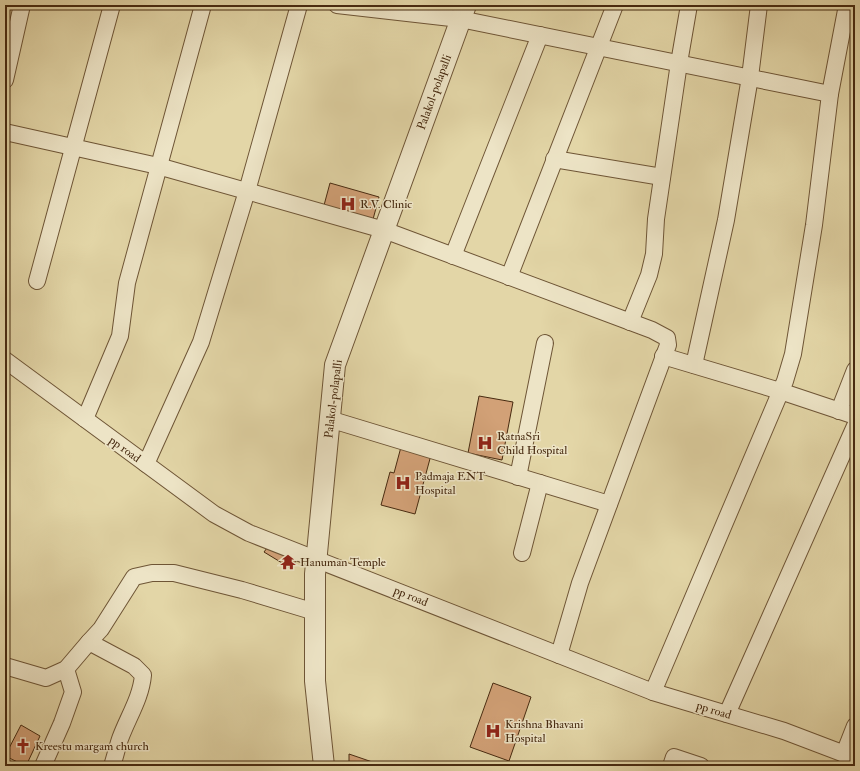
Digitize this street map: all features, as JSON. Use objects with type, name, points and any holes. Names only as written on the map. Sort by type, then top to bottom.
[{"type":"street","points":[[5,80],[22,5]]},
{"type":"street","points":[[37,281],[112,5]]},
{"type":"street","points":[[85,419],[120,336],[121,317],[127,283],[203,5]]},
{"type":"street","points":[[146,464],[200,342],[247,192],[299,5]]},
{"type":"street","points":[[337,5],[463,12],[540,35],[830,94]]},
{"type":"street","points":[[509,277],[615,5]]},
{"type":"street","points":[[630,322],[649,275],[652,261],[662,177],[689,5]]},
{"type":"street","points":[[694,365],[726,220],[750,78],[759,5]]},
{"type":"street","points":[[652,692],[780,391],[794,354],[814,225],[830,94],[847,5]]},
{"type":"street","name":"Palakol-polapalli","points":[[324,766],[315,681],[316,559],[335,365],[463,12]]},
{"type":"street","points":[[453,256],[540,35]]},
{"type":"street","points":[[5,132],[158,166],[384,230],[652,330],[667,338],[668,345],[580,583],[559,655]]},
{"type":"street","points":[[554,159],[662,177]]},
{"type":"street","points":[[518,477],[545,343]]},
{"type":"street","points":[[663,356],[780,391],[855,416]]},
{"type":"street","name":"pp road","points":[[5,360],[214,514],[249,533],[652,692],[784,731],[850,756]]},
{"type":"street","points":[[839,411],[855,370]]},
{"type":"street","points":[[330,419],[609,504]]},
{"type":"street","points":[[727,714],[855,426]]},
{"type":"street","points":[[522,553],[540,483]]},
{"type":"street","points":[[5,666],[46,678],[66,669],[101,629],[134,577],[152,573],[174,573],[242,590],[315,612]]},
{"type":"street","points":[[89,642],[134,666],[143,675],[137,701],[120,739],[112,766]]},
{"type":"street","points":[[43,766],[62,723],[73,692],[66,669]]},
{"type":"street","points":[[850,756],[855,726]]},
{"type":"street","points":[[671,766],[674,756],[701,766]]},
{"type":"building","points":[[330,183],[379,197],[372,223],[323,209]]},
{"type":"building","points":[[479,396],[513,402],[502,460],[468,453]]},
{"type":"building","points":[[401,447],[431,455],[415,514],[381,505],[390,472],[394,473]]},
{"type":"building","name":"Hanuman Temple","points":[[270,544],[298,555],[292,569],[264,552]]},
{"type":"building","points":[[493,683],[531,697],[509,761],[470,747]]},
{"type":"building","name":"Kreestu margam church","points":[[21,725],[40,736],[26,766],[5,756]]},
{"type":"building","points":[[349,754],[384,766],[349,766]]},
{"type":"place","name":"R.V. Clinic","points":[[348,204]]},
{"type":"place","name":"RatnaSri Child Hospital","points":[[485,443]]},
{"type":"place","name":"Padmaja ENT Hospital","points":[[403,483]]},
{"type":"place","name":"Hanuman Temple","points":[[288,562]]},
{"type":"place","name":"Krishna Bhavani Hospital","points":[[493,731]]},
{"type":"place","name":"Kreestu margam church","points":[[23,746]]}]
